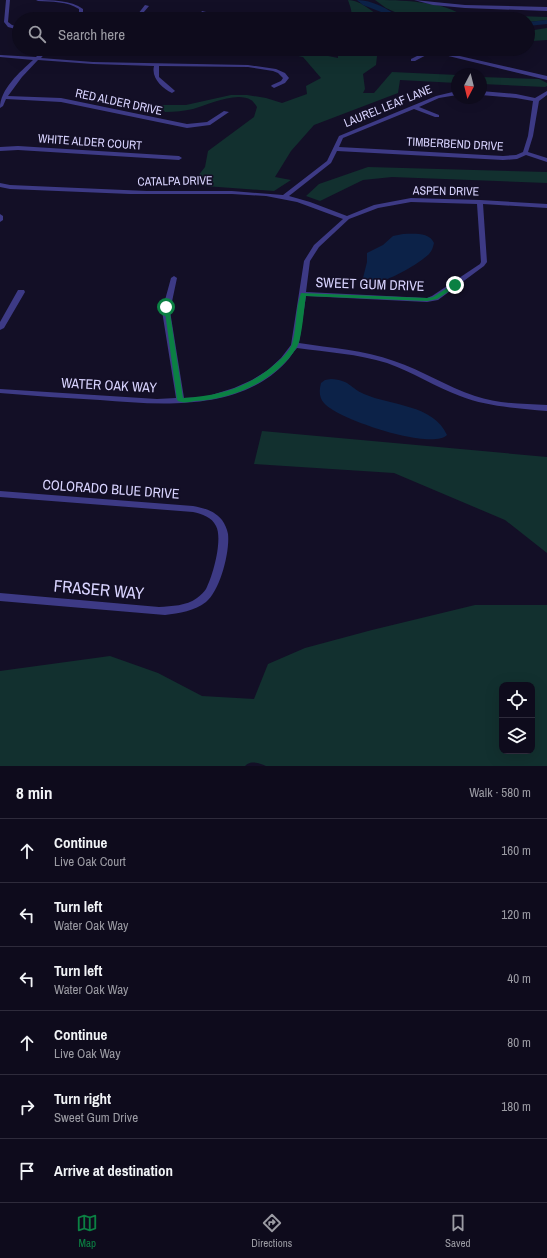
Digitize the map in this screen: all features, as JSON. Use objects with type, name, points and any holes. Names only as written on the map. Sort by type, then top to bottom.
[{"type":"street","points":[[8,0],[6,20],[7,24],[12,26]]},
{"type":"street","points":[[38,0],[65,2],[77,6],[81,9],[81,12]]},
{"type":"street","points":[[417,0],[457,6],[547,9]]},
{"type":"street","points":[[142,12],[147,6]]},
{"type":"street","points":[[0,12],[6,12]]},
{"type":"street","points":[[0,106],[4,97],[40,56]]},
{"type":"street","points":[[413,60],[421,56]]},
{"type":"street","points":[[451,56],[540,75],[547,78]]},
{"type":"street","points":[[0,57],[93,63],[230,65],[273,70],[281,73],[286,78],[274,86]]},
{"type":"street","points":[[157,64],[155,70],[157,75],[161,82],[172,91]]},
{"type":"street","points":[[487,94],[516,96],[536,100],[547,93]]},
{"type":"street","name":"LAUREL LEAF LANE","points":[[285,197],[329,162],[341,137],[438,97],[451,94]]},
{"type":"street","name":"RED ALDER DRIVE","points":[[4,97],[60,100],[164,123],[190,127],[208,124],[226,112]]},
{"type":"street","points":[[536,100],[528,146],[525,154],[547,160]]},
{"type":"street","points":[[415,107],[437,116]]},
{"type":"street","name":"WHITE ALDER COURT","points":[[0,149],[18,148],[179,158]]},
{"type":"street","name":"TIMBERBEND DRIVE","points":[[336,150],[503,158],[525,154]]},
{"type":"street","name":"CATALPA DRIVE","points":[[0,185],[10,187],[130,192],[224,191],[285,197],[347,218]]},
{"type":"street","name":"ASPEN DRIVE","points":[[296,341],[306,266],[309,256],[316,246],[347,218],[368,208],[402,201],[434,200],[547,206]]},
{"type":"street","name":"SWEET GUM DRIVE","points":[[303,294],[414,300],[434,298],[471,273],[484,262],[480,202]]},
{"type":"street","points":[[174,278],[166,310],[180,400]]},
{"type":"street","points":[[0,328],[21,292]]},
{"type":"street","points":[[296,341],[390,362],[480,401],[496,404],[547,408]]},
{"type":"street","name":"WATER OAK WAY","points":[[0,391],[157,402],[216,396],[251,384],[262,378],[278,366],[296,341]]},
{"type":"street","name":"COLORADO BLUE DRIVE","points":[[0,494],[192,509],[207,513],[217,519],[222,529],[223,540],[214,583],[207,596],[195,604]]},
{"type":"street","name":"FRASER WAY","points":[[0,597],[159,611],[178,610],[195,604]]},
{"type":"green space","points":[[348,0],[358,2],[374,12],[351,12]]},
{"type":"green space","points":[[375,0],[419,2],[442,6],[456,12],[395,12]]},
{"type":"green space","points":[[535,17],[547,17],[547,20],[535,21]]},
{"type":"green space","points":[[547,28],[547,40],[535,41],[535,30]]},
{"type":"green space","points":[[298,56],[328,56],[338,58],[338,56],[377,56],[376,65],[363,74],[365,89],[363,93],[374,93],[392,72],[451,75],[451,83],[400,80],[398,93],[314,125],[291,151],[275,177],[291,180],[274,191],[191,185],[205,167],[208,151],[254,117],[257,107],[251,100],[238,97],[222,100],[193,109],[179,111],[165,112],[160,105],[186,105],[231,95],[247,95],[266,98],[282,103],[307,94],[306,86],[321,78],[303,57]]},
{"type":"green space","points":[[487,77],[539,79],[547,83],[547,86],[487,84]]},
{"type":"green space","points":[[368,167],[547,172],[547,183],[392,177],[363,180],[320,201],[306,196],[319,184]]},
{"type":"green space","points":[[262,431],[547,457],[547,553],[505,520],[394,473],[254,464]]},
{"type":"green space","points":[[475,605],[547,605],[547,766],[266,766],[258,763],[250,763],[245,766],[0,766],[0,671],[110,656],[158,673],[202,696],[254,699],[268,664],[305,648]]},
{"type":"water","points":[[403,234],[421,234],[429,237],[434,243],[431,252],[408,269],[398,274],[380,282],[365,282],[363,278],[367,262],[367,253],[383,245],[393,236]]},
{"type":"water","points":[[331,379],[342,381],[359,392],[375,398],[410,407],[422,412],[432,417],[441,425],[447,435],[438,439],[423,439],[405,436],[365,424],[332,410],[324,403],[320,396],[321,383],[325,380]]},
{"type":"waterway","points":[[360,0],[387,12]]},
{"type":"waterway","points":[[535,23],[547,22]]},
{"type":"route","points":[[166,307],[180,400],[203,399],[226,394],[255,382],[271,372],[284,360],[295,345],[303,294],[427,300],[434,298],[455,285]]}]
